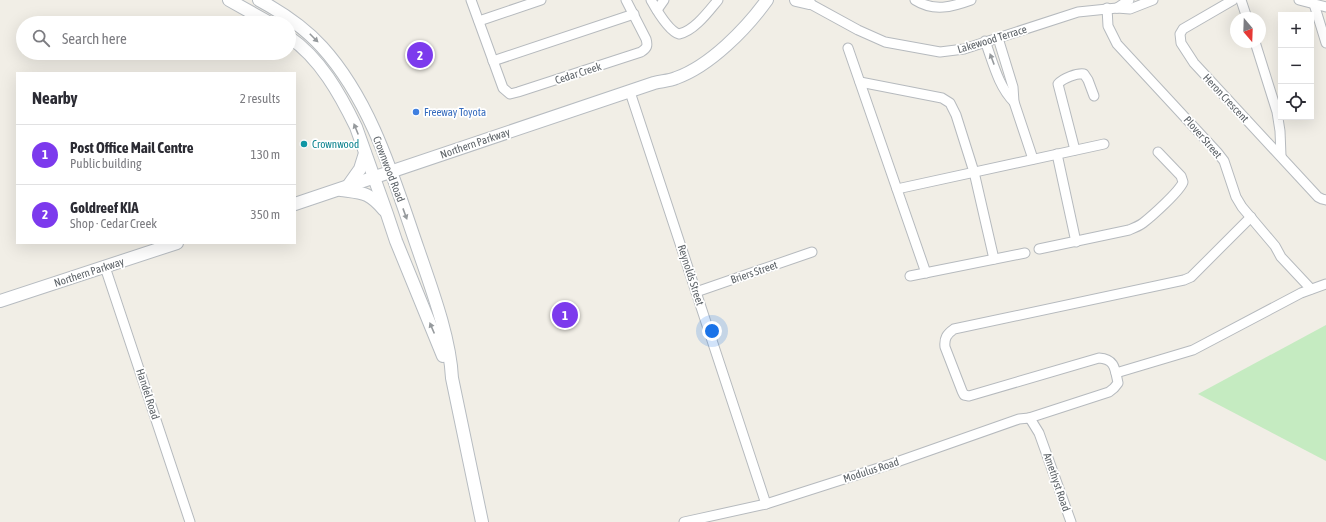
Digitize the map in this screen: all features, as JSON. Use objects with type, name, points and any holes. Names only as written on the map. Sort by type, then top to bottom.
[{"type":"main road","points":[[229,0],[258,16]]},
{"type":"main road","name":"Crownwood Road","points":[[259,0],[286,16]]},
{"type":"main road","points":[[796,0],[810,3]]},
{"type":"main road","name":"Northern Parkway","points":[[296,204],[654,83],[701,56],[738,23],[750,10],[765,1]]},
{"type":"main road","name":"Crownwood Road","points":[[296,23],[322,47],[337,65],[367,114],[390,171],[436,305],[449,355],[452,378],[482,522]]},
{"type":"main road","name":"Crownwood Road","points":[[296,43],[313,58],[334,87],[349,112],[407,270],[452,378]]},
{"type":"main road","points":[[342,188],[360,170],[365,153]]},
{"type":"main road","points":[[342,188],[367,194],[374,199],[387,214]]},
{"type":"main road","name":"Northern Parkway","points":[[0,301],[174,244]]},
{"type":"street","name":"Cedar Creek","points":[[471,0],[503,88],[510,94],[641,52],[646,49],[648,44],[646,39],[626,0]]},
{"type":"street","points":[[479,21],[541,0]]},
{"type":"street","points":[[651,0],[673,31],[679,34],[687,31],[703,18],[718,0]]},
{"type":"street","points":[[657,10],[664,0]]},
{"type":"street","points":[[915,0],[928,5],[946,8],[971,0]]},
{"type":"street","points":[[1117,8],[1129,0]]},
{"type":"street","name":"Lakewood Terrace","points":[[810,3],[874,38],[904,46],[948,52],[964,49],[1078,12],[1107,8],[1130,9],[1153,0]]},
{"type":"street","name":"Heron Crescent","points":[[1233,0],[1183,29],[1180,32],[1180,39],[1187,54],[1194,63],[1318,197],[1322,200],[1326,200]]},
{"type":"street","points":[[1241,0],[1245,12]]},
{"type":"street","points":[[1299,0],[1326,6]]},
{"type":"street","points":[[1314,4],[1326,43]]},
{"type":"street","name":"Plover Street","points":[[1107,8],[1108,26],[1117,44],[1217,152],[1224,161],[1236,197],[1242,207],[1275,246],[1281,257],[1311,289]]},
{"type":"street","points":[[493,61],[634,14]]},
{"type":"street","points":[[998,38],[1013,87],[1014,102],[1033,159]]},
{"type":"street","points":[[985,41],[1002,85],[1008,96],[1014,102]]},
{"type":"street","points":[[848,48],[926,272]]},
{"type":"street","points":[[1257,48],[1277,112],[1280,131],[1281,156]]},
{"type":"street","points":[[1075,150],[1058,84],[1063,80],[1084,74],[1094,96]]},
{"type":"street","points":[[860,82],[938,97],[948,101],[952,106],[974,172],[994,259]]},
{"type":"street","name":"Reynolds Street","points":[[630,92],[766,504]]},
{"type":"street","points":[[897,188],[1104,144]]},
{"type":"street","points":[[1039,249],[1136,228],[1148,219],[1178,190],[1183,182],[1181,176],[1158,152]]},
{"type":"street","points":[[1057,154],[1076,242]]},
{"type":"street","points":[[1251,217],[1191,277],[1184,280],[954,329],[948,333],[944,340],[964,395],[969,396],[1099,358],[1106,358],[1112,362],[1116,373],[1193,350],[1311,289],[1326,284]]},
{"type":"street","name":"Briers Street","points":[[696,292],[812,252]]},
{"type":"street","points":[[910,276],[1026,253]]},
{"type":"street","name":"Handel Road","points":[[105,267],[190,522]]},
{"type":"street","name":"Modulus Road","points":[[684,522],[766,504],[891,464],[1019,419],[1029,418],[1109,392],[1118,383],[1116,373]]},
{"type":"street","name":"Amethyst Road","points":[[1029,418],[1034,423],[1042,441],[1071,522]]},
{"type":"green space","points":[[1326,325],[1326,461],[1198,394]]},
{"type":"place","name":"Goldreef KIA","points":[[420,55]]},
{"type":"place","name":"Freeway Toyota","points":[[416,112]]},
{"type":"place","name":"Crownwood","points":[[304,144]]},
{"type":"place","name":"Post Office Mail Centre","points":[[565,315]]}]
